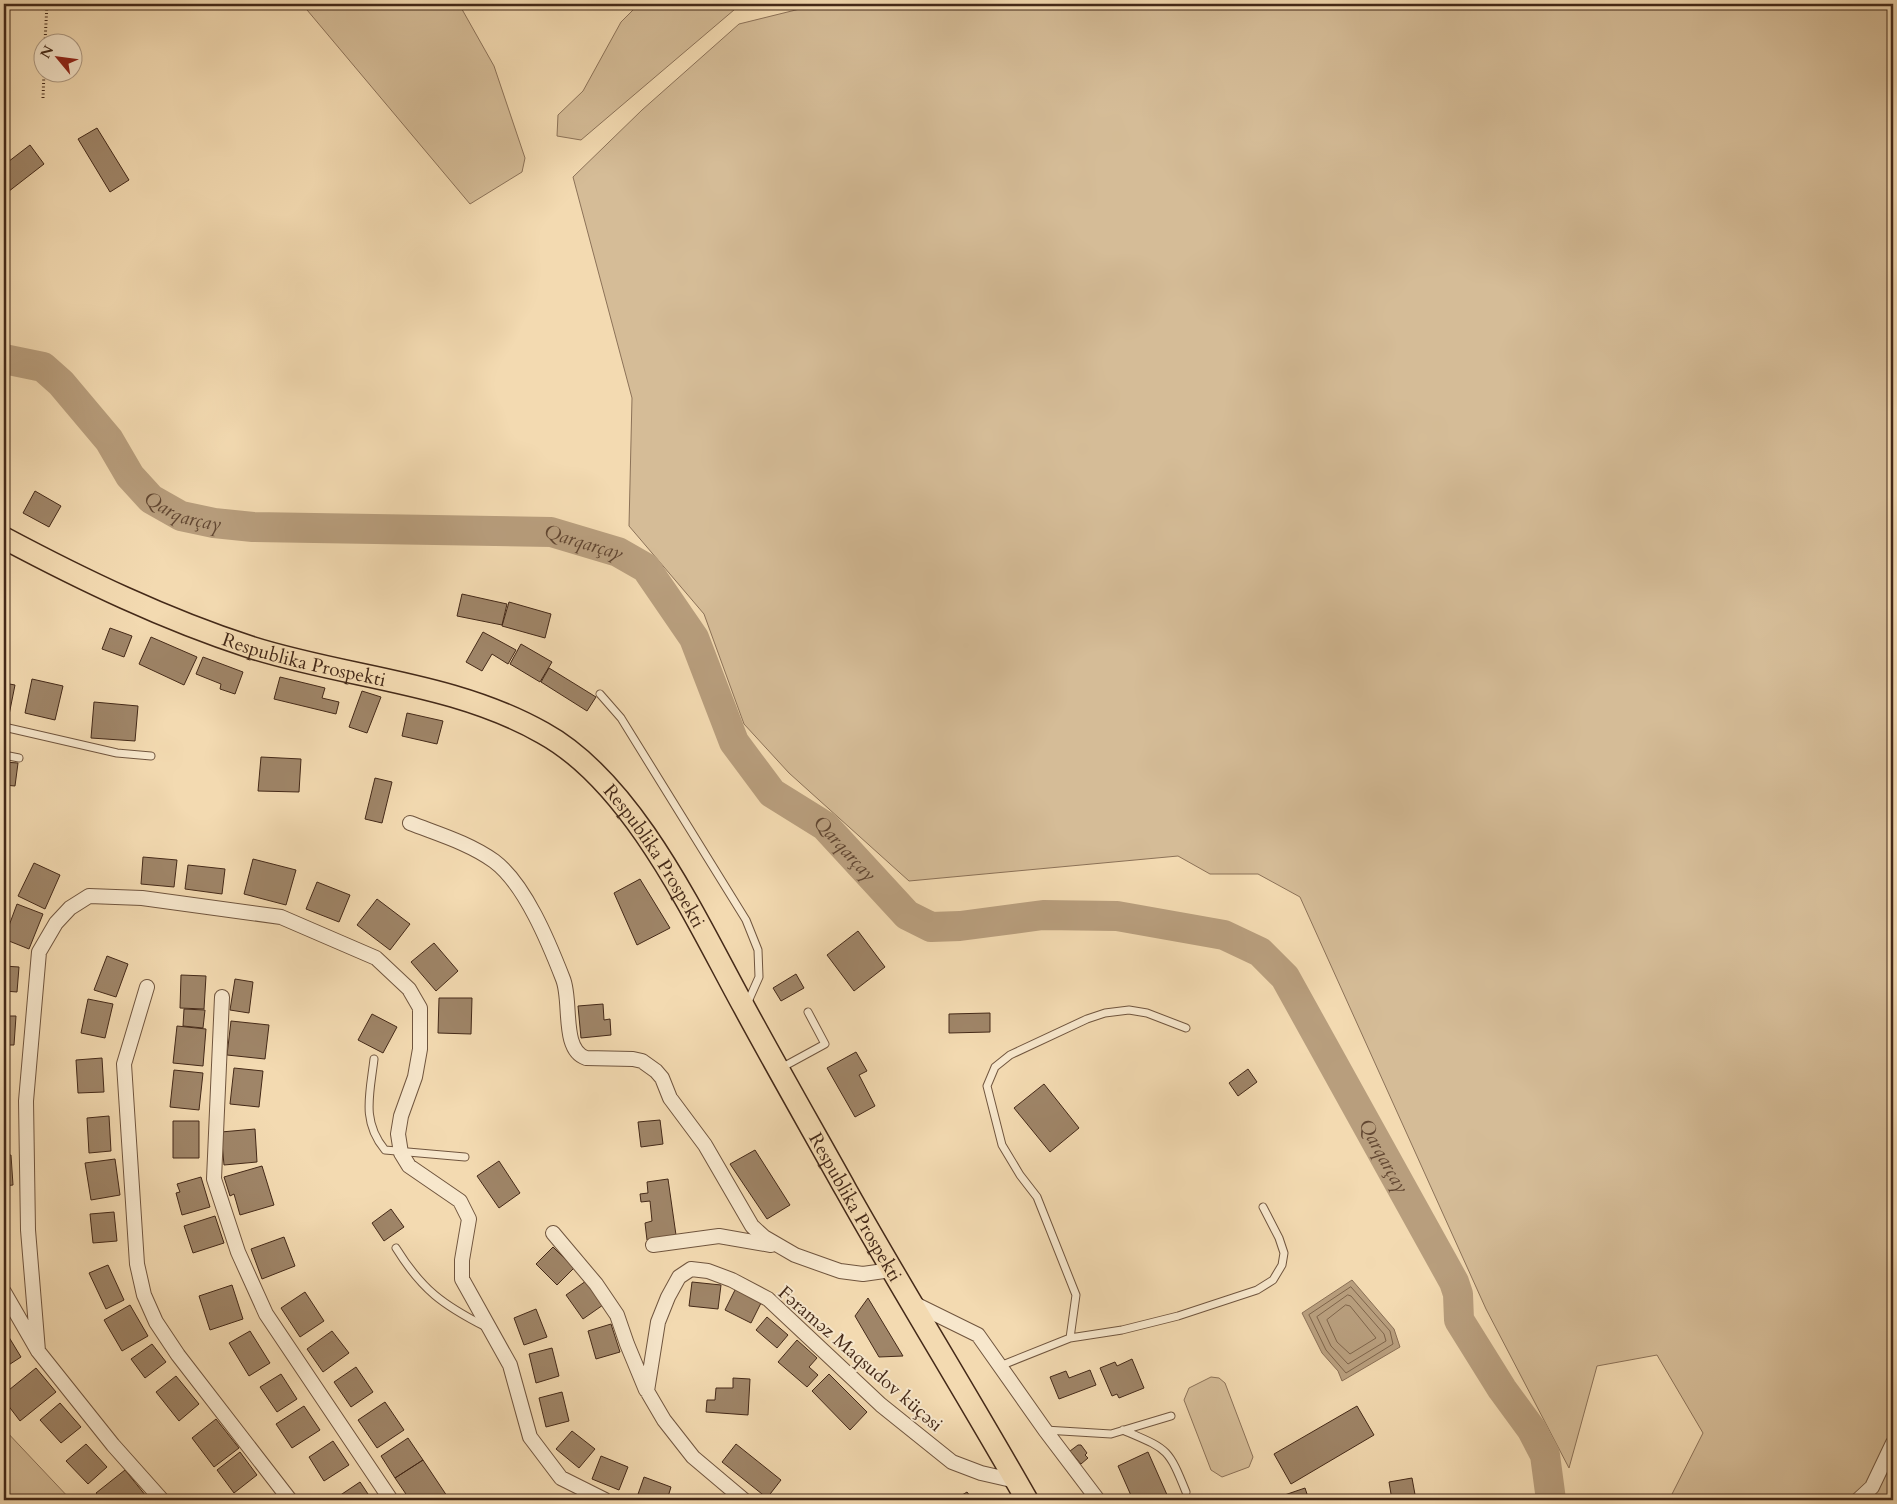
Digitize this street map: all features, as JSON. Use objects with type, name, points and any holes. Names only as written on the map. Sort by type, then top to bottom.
[{"type":"main road","name":"Respublika Prospekti","points":[[4,538],[157,613],[252,648],[477,702],[543,732],[578,755],[603,780],[639,826],[688,902],[745,1009],[908,1300],[1027,1500]]},
{"type":"street","points":[[410,823],[468,846],[495,862],[514,881],[532,911],[564,980],[568,1000],[572,1048],[578,1055],[586,1058],[642,1060],[656,1071],[662,1078],[670,1098],[705,1145],[752,1226],[777,1246],[802,1258],[840,1271],[863,1274],[891,1270]]},
{"type":"street","points":[[38,1351],[28,1230],[26,1101],[39,952],[56,923],[70,908],[89,896],[142,898],[281,917],[376,958],[409,989],[420,1008],[420,1049],[415,1077],[401,1116],[398,1134],[401,1153],[409,1166],[460,1200],[470,1220],[462,1260],[462,1279],[472,1299],[493,1331],[510,1365],[530,1437],[561,1478],[605,1500]]},
{"type":"street","points":[[148,987],[124,1064],[137,1264],[144,1295],[156,1322],[178,1355],[290,1500]]},
{"type":"street","points":[[222,997],[214,1179],[238,1252],[266,1314],[391,1500]]},
{"type":"street","points":[[553,1233],[596,1284],[617,1314],[626,1344],[646,1390],[664,1420],[693,1457],[744,1500]]},
{"type":"street","points":[[653,1245],[719,1236],[736,1237],[777,1246]]},
{"type":"street","name":"Fəraməz Maqsudov küçəsi","points":[[646,1390],[658,1322],[668,1297],[680,1277],[691,1269],[708,1271],[732,1280],[768,1299],[881,1405],[952,1462],[982,1473],[1016,1481]]},
{"type":"street","points":[[4,1292],[38,1351],[113,1445],[162,1500]]},
{"type":"street","points":[[908,1300],[978,1335],[1045,1430],[1098,1500]]},
{"type":"street","points":[[1858,1500],[1872,1487],[1893,1443]]},
{"type":"lane","points":[[600,694],[621,718],[746,920],[758,950],[760,977],[745,1009]]},
{"type":"lane","points":[[4,727],[117,753],[151,756]]},
{"type":"lane","points":[[4,755],[20,758]]},
{"type":"lane","points":[[1070,1338],[1076,1295],[1037,1197],[1020,1175],[1002,1145],[987,1086],[995,1067],[1010,1054],[1087,1019],[1105,1013],[1129,1010],[1147,1013],[1186,1028]]},
{"type":"lane","points":[[779,1069],[825,1044],[808,1012]]},
{"type":"lane","points":[[374,1059],[368,1112],[371,1130],[385,1150],[401,1153],[465,1157]]},
{"type":"lane","points":[[1000,1366],[1070,1338],[1122,1330],[1178,1316],[1257,1290],[1273,1280],[1282,1265],[1284,1253],[1280,1238],[1263,1207]]},
{"type":"lane","points":[[396,1248],[409,1269],[435,1297],[493,1331]]},
{"type":"lane","points":[[1045,1430],[1111,1434],[1171,1416]]},
{"type":"lane","points":[[1123,1430],[1158,1445],[1169,1454],[1186,1492]]},
{"type":"path","points":[[46,32],[47,4]]},
{"type":"path","points":[[768,9],[773,4]]},
{"type":"path","points":[[43,98],[44,82]]},
{"type":"shaded area","points":[[302,4],[459,4],[494,66],[525,158],[522,172],[470,204]]},
{"type":"shaded area","points":[[639,4],[741,4],[581,140],[557,136],[558,115],[583,91],[621,22]]},
{"type":"shaded area","points":[[820,4],[1893,4],[1893,1500],[1669,1500],[1703,1433],[1657,1355],[1597,1366],[1569,1468],[1486,1309],[1300,897],[1258,874],[1210,874],[1178,856],[909,881],[789,773],[744,724],[704,614],[629,526],[632,398],[573,177],[642,110],[739,24]]},
{"type":"shaded area","points":[[1211,1377],[1219,1378],[1225,1383],[1253,1457],[1249,1467],[1222,1477],[1211,1470],[1184,1400],[1189,1388]]},
{"type":"shaded area","points":[[4,1429],[71,1500],[4,1500]]},
{"type":"water","points":[[1352,1280],[1394,1329],[1400,1347],[1342,1381],[1338,1371],[1322,1353],[1302,1313]]},
{"type":"building","points":[[97,128],[129,180],[110,192],[78,139]]},
{"type":"building","points":[[30,145],[44,164],[4,195],[4,165]]},
{"type":"building","points":[[35,491],[61,506],[49,527],[23,513]]},
{"type":"building","points":[[462,594],[507,604],[502,625],[457,616]]},
{"type":"building","points":[[509,602],[551,614],[545,638],[502,626]]},
{"type":"building","points":[[110,628],[132,636],[124,657],[102,649]]},
{"type":"building","points":[[483,632],[516,650],[508,664],[492,654],[482,671],[466,662]]},
{"type":"building","points":[[151,637],[197,657],[184,685],[139,664]]},
{"type":"building","points":[[521,644],[552,662],[540,682],[510,664]]},
{"type":"building","points":[[203,657],[243,672],[235,694],[220,689],[221,684],[196,674]]},
{"type":"building","points":[[549,668],[596,697],[587,711],[541,682]]},
{"type":"building","points":[[280,677],[325,688],[322,698],[339,702],[336,714],[274,699]]},
{"type":"building","points":[[32,679],[63,686],[55,720],[25,713]]},
{"type":"building","points":[[4,683],[15,685],[8,720],[4,720]]},
{"type":"building","points":[[362,691],[381,697],[367,733],[349,727]]},
{"type":"building","points":[[94,702],[138,706],[135,741],[91,738]]},
{"type":"building","points":[[407,713],[443,721],[437,744],[402,736]]},
{"type":"building","points":[[261,757],[301,759],[299,792],[258,791]]},
{"type":"building","points":[[4,762],[18,763],[15,786],[4,785]]},
{"type":"building","points":[[375,778],[392,782],[382,823],[365,819]]},
{"type":"building","points":[[143,857],[177,860],[174,887],[141,884]]},
{"type":"building","points":[[253,859],[296,870],[286,905],[244,894]]},
{"type":"building","points":[[34,863],[60,875],[45,909],[18,896]]},
{"type":"building","points":[[188,865],[225,869],[222,894],[185,889]]},
{"type":"building","points":[[640,879],[670,928],[637,945],[614,893]]},
{"type":"building","points":[[317,882],[350,895],[339,922],[306,909]]},
{"type":"building","points":[[377,899],[410,924],[390,950],[357,925]]},
{"type":"building","points":[[17,904],[43,914],[29,949],[4,939]]},
{"type":"building","points":[[858,931],[885,967],[854,991],[827,955]]},
{"type":"building","points":[[434,943],[458,971],[436,991],[411,962]]},
{"type":"building","points":[[107,956],[128,964],[116,997],[94,990]]},
{"type":"building","points":[[4,966],[19,967],[17,992],[4,991]]},
{"type":"building","points":[[796,974],[804,988],[781,1001],[773,988]]},
{"type":"building","points":[[181,975],[206,976],[204,1009],[180,1008]]},
{"type":"building","points":[[235,979],[253,982],[249,1013],[230,1010]]},
{"type":"building","points":[[439,998],[472,998],[471,1034],[438,1033]]},
{"type":"building","points":[[88,999],[113,1004],[105,1038],[81,1033]]},
{"type":"building","points":[[603,1004],[604,1020],[610,1019],[611,1035],[581,1038],[578,1006]]},
{"type":"building","points":[[184,1009],[205,1010],[203,1028],[183,1026]]},
{"type":"building","points":[[990,1013],[990,1032],[949,1033],[949,1014]]},
{"type":"building","points":[[372,1014],[397,1027],[383,1053],[358,1040]]},
{"type":"building","points":[[4,1016],[16,1016],[14,1045],[4,1045]]},
{"type":"building","points":[[231,1021],[269,1025],[265,1059],[227,1055]]},
{"type":"building","points":[[177,1026],[206,1029],[203,1066],[173,1063]]},
{"type":"building","points":[[856,1052],[867,1071],[859,1075],[875,1106],[855,1117],[827,1068]]},
{"type":"building","points":[[102,1058],[104,1092],[78,1093],[76,1060]]},
{"type":"building","points":[[234,1068],[263,1071],[259,1107],[230,1104]]},
{"type":"building","points":[[1248,1069],[1257,1082],[1238,1096],[1229,1083]]},
{"type":"building","points":[[174,1070],[203,1073],[199,1110],[170,1107]]},
{"type":"building","points":[[1044,1084],[1079,1128],[1050,1152],[1014,1108]]},
{"type":"building","points":[[109,1116],[111,1151],[89,1153],[87,1118]]},
{"type":"building","points":[[660,1120],[663,1144],[641,1147],[638,1122]]},
{"type":"building","points":[[173,1121],[199,1121],[199,1158],[173,1158]]},
{"type":"building","points":[[255,1129],[257,1162],[224,1165],[221,1132]]},
{"type":"building","points":[[755,1150],[790,1205],[767,1219],[730,1164]]},
{"type":"building","points":[[11,1155],[13,1185],[4,1186],[4,1156]]},
{"type":"building","points":[[115,1159],[120,1195],[91,1200],[85,1163]]},
{"type":"building","points":[[499,1161],[520,1193],[499,1208],[477,1176]]},
{"type":"building","points":[[262,1166],[274,1205],[240,1215],[234,1194],[230,1196],[224,1177]]},
{"type":"building","points":[[201,1177],[210,1207],[182,1215],[176,1193],[180,1192],[177,1184]]},
{"type":"building","points":[[668,1179],[676,1235],[647,1240],[645,1223],[652,1221],[650,1201],[641,1202],[640,1194],[648,1193],[647,1182]]},
{"type":"building","points":[[391,1209],[404,1227],[384,1241],[372,1223]]},
{"type":"building","points":[[114,1212],[117,1241],[93,1243],[90,1214]]},
{"type":"building","points":[[215,1216],[224,1243],[193,1253],[184,1226]]},
{"type":"building","points":[[284,1237],[295,1266],[262,1279],[251,1249]]},
{"type":"building","points":[[553,1247],[574,1268],[557,1285],[536,1264]]},
{"type":"building","points":[[108,1265],[124,1300],[106,1309],[89,1273]]},
{"type":"building","points":[[586,1281],[603,1305],[583,1319],[566,1295]]},
{"type":"building","points":[[692,1282],[721,1285],[718,1309],[689,1306]]},
{"type":"building","points":[[232,1285],[243,1319],[210,1330],[199,1296]]},
{"type":"building","points":[[736,1288],[762,1301],[751,1323],[725,1310]]},
{"type":"building","points":[[305,1292],[324,1321],[300,1337],[281,1308]]},
{"type":"building","points":[[868,1298],[903,1356],[879,1357],[855,1316]]},
{"type":"building","points":[[130,1305],[148,1336],[122,1351],[104,1320]]},
{"type":"building","points":[[536,1309],[547,1337],[524,1345],[514,1318]]},
{"type":"building","points":[[767,1317],[788,1335],[777,1348],[756,1330]]},
{"type":"building","points":[[611,1324],[620,1352],[596,1359],[588,1331]]},
{"type":"building","points":[[4,1329],[21,1357],[4,1368]]},
{"type":"building","points":[[250,1331],[270,1363],[249,1376],[229,1343]]},
{"type":"building","points":[[332,1331],[349,1353],[323,1372],[307,1349]]},
{"type":"building","points":[[797,1340],[817,1358],[809,1367],[818,1375],[807,1387],[778,1362]]},
{"type":"building","points":[[152,1344],[166,1362],[145,1378],[131,1359]]},
{"type":"building","points":[[552,1348],[559,1376],[536,1383],[529,1354]]},
{"type":"building","points":[[1132,1359],[1144,1388],[1119,1398],[1117,1394],[1112,1396],[1100,1368],[1115,1362],[1117,1366]]},
{"type":"building","points":[[356,1367],[373,1392],[351,1407],[334,1382]]},
{"type":"building","points":[[36,1368],[56,1392],[20,1421],[4,1400],[4,1394]]},
{"type":"building","points":[[1090,1370],[1096,1385],[1059,1399],[1050,1377],[1066,1371],[1069,1378]]},
{"type":"building","points":[[281,1374],[297,1399],[277,1412],[260,1387]]},
{"type":"building","points":[[829,1374],[867,1412],[850,1430],[812,1391]]},
{"type":"building","points":[[176,1376],[199,1404],[179,1421],[156,1392]]},
{"type":"building","points":[[733,1378],[750,1379],[748,1415],[706,1412],[707,1400],[715,1400],[716,1388],[733,1388]]},
{"type":"building","points":[[562,1392],[569,1421],[546,1427],[539,1398]]},
{"type":"building","points":[[385,1402],[404,1430],[377,1448],[358,1420]]},
{"type":"building","points":[[60,1403],[81,1427],[61,1443],[40,1420]]},
{"type":"building","points":[[304,1406],[320,1430],[292,1448],[276,1424]]},
{"type":"building","points":[[1357,1406],[1374,1435],[1291,1484],[1274,1454]]},
{"type":"building","points":[[216,1419],[239,1448],[214,1467],[192,1438]]},
{"type":"building","points":[[572,1431],[595,1449],[579,1468],[556,1449]]},
{"type":"building","points":[[408,1438],[423,1460],[395,1478],[381,1456]]},
{"type":"building","points":[[333,1441],[349,1465],[324,1481],[309,1457]]},
{"type":"building","points":[[86,1444],[107,1467],[88,1484],[66,1461]]},
{"type":"building","points":[[736,1444],[781,1480],[767,1498],[722,1462]]},
{"type":"building","points":[[1081,1445],[1088,1458],[1081,1464],[1070,1451]]},
{"type":"building","points":[[240,1452],[257,1475],[234,1493],[217,1470]]},
{"type":"building","points":[[1148,1452],[1168,1497],[1161,1500],[1133,1500],[1118,1466]]},
{"type":"building","points":[[601,1456],[628,1467],[619,1490],[592,1479]]},
{"type":"building","points":[[423,1460],[447,1496],[440,1500],[410,1500],[395,1478]]},
{"type":"building","points":[[125,1470],[146,1496],[141,1500],[102,1500],[96,1493]]},
{"type":"building","points":[[644,1477],[671,1487],[667,1500],[636,1500]]},
{"type":"building","points":[[1412,1478],[1416,1500],[1392,1500],[1389,1482]]},
{"type":"building","points":[[360,1482],[372,1500],[338,1500],[336,1498]]},
{"type":"building","points":[[1305,1488],[1309,1500],[1270,1500]]},
{"type":"building","points":[[967,1492],[973,1500],[954,1500]]},
{"type":"waterway","name":"Qarqarçay","points":[[4,359],[43,367],[61,383],[109,440],[130,476],[151,499],[181,516],[214,523],[253,527],[551,532],[618,552],[646,568],[694,638],[734,742],[772,793],[825,826],[907,915],[931,927],[960,926],[1043,915],[1117,916],[1224,935],[1260,952],[1285,977],[1454,1282],[1458,1294],[1459,1320],[1502,1389],[1532,1430],[1545,1455],[1551,1500]]}]
